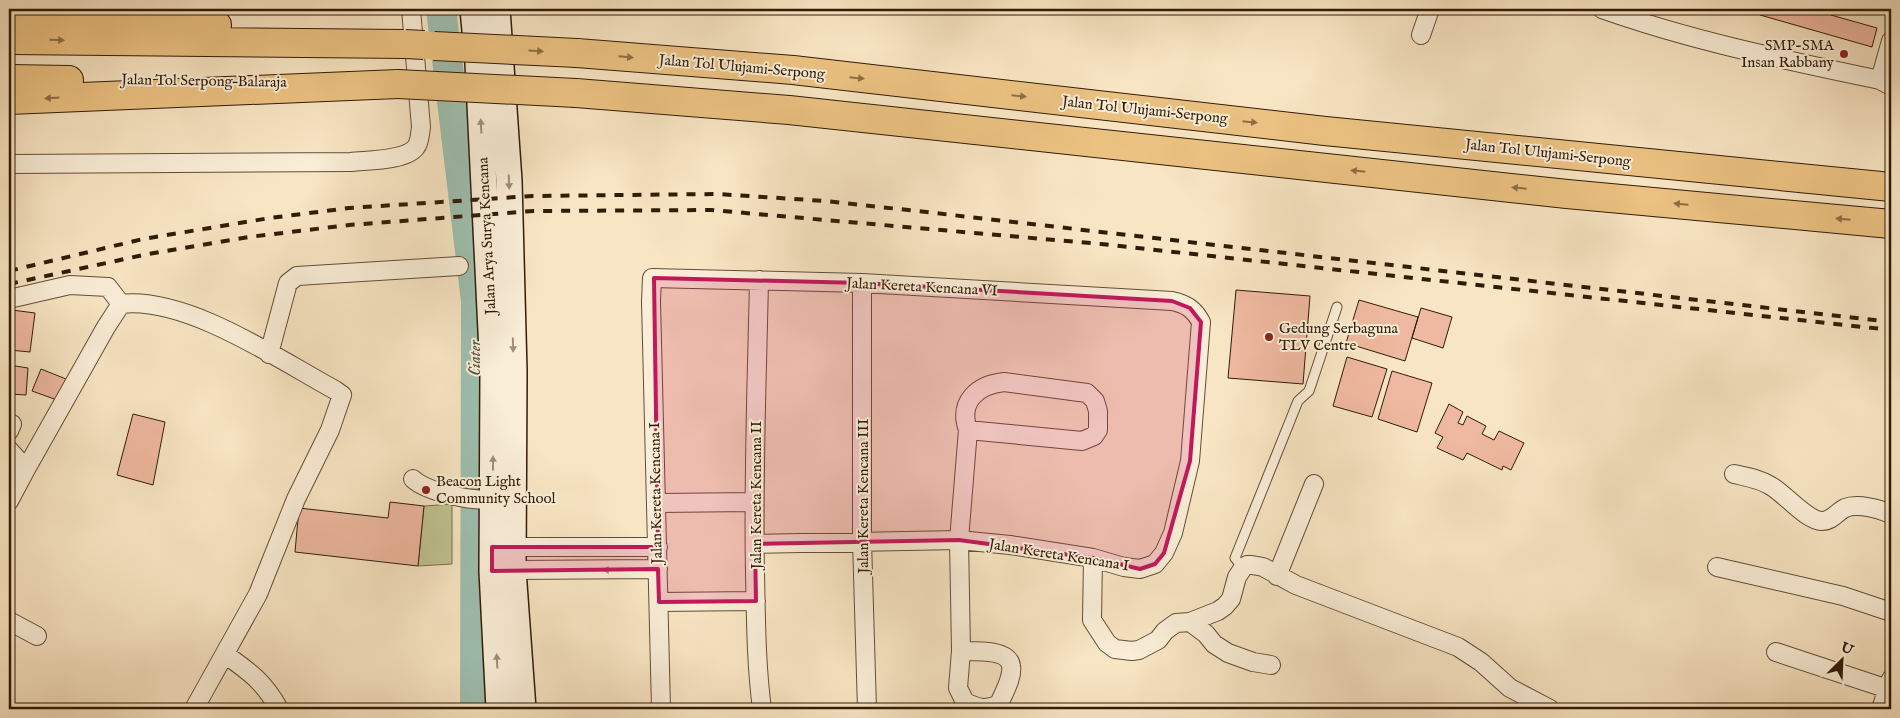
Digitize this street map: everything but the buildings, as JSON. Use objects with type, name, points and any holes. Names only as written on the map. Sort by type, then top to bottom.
[{"type":"highway","points":[[9,14],[252,28],[401,44]]},
{"type":"highway","points":[[9,40],[401,44]]},
{"type":"highway","name":"Jalan Tol Ulujami–Serpong","points":[[401,44],[577,53],[792,70],[1325,131],[1891,187]]},
{"type":"highway","name":"Jalan Tol Serpong–Balaraja","points":[[9,79],[398,84]]},
{"type":"highway","points":[[9,100],[398,84],[576,93],[789,110],[1557,192],[1891,224]]},
{"type":"street","points":[[9,164],[350,162],[396,157],[409,153],[417,146],[421,127],[411,9]]},
{"type":"street","points":[[473,9],[490,63]]},
{"type":"street","points":[[490,63],[498,9]]},
{"type":"street","points":[[1421,35],[1430,9]]},
{"type":"street","points":[[1602,9],[1651,26],[1885,83],[1891,41]]},
{"type":"street","name":"Jalan Arya Surya Kencana","points":[[490,63],[488,266],[504,371],[480,499],[503,559],[523,709]]},
{"type":"street","name":"Jalan Arya Surya Kencana","points":[[490,63],[509,180],[499,709]]},
{"type":"street","points":[[269,354],[288,283],[297,276],[458,266]]},
{"type":"street","name":"Jalan Kereta Kencana VI","points":[[654,278],[862,283],[1172,301],[1190,308]]},
{"type":"street","name":"Jalan Kereta Kencana I","points":[[654,278],[651,285],[651,301],[661,709]]},
{"type":"street","name":"Jalan Kereta Kencana II","points":[[759,280],[754,544],[762,709]]},
{"type":"street","name":"Jalan Kereta Kencana III","points":[[862,283],[862,541],[867,709]]},
{"type":"street","points":[[9,299],[70,285],[108,287],[121,304]]},
{"type":"street","points":[[9,500],[106,327],[121,304],[134,302],[169,307],[219,326],[342,395],[330,430],[296,499],[258,594],[226,655],[194,709]]},
{"type":"street","name":"Jalan Kereta Kencana I","points":[[754,544],[959,540],[1010,545],[1093,558],[1124,567],[1140,569],[1155,564],[1164,553],[1172,534],[1190,461],[1201,322],[1196,313],[1190,308]]},
{"type":"street","points":[[961,651],[959,540],[968,430],[964,413],[967,403],[974,395],[991,383],[1004,382],[1087,393],[1095,401],[1098,411],[1098,430],[1094,436],[1082,441],[968,430]]},
{"type":"street","points":[[9,450],[26,469]]},
{"type":"street","points":[[1734,474],[1769,484],[1784,494],[1802,512],[1821,521],[1830,519],[1846,508],[1855,507],[1891,514]]},
{"type":"street","points":[[413,479],[423,485],[480,499]]},
{"type":"street","points":[[1277,576],[1314,484]]},
{"type":"street","points":[[657,503],[754,502]]},
{"type":"street","points":[[503,559],[658,547]]},
{"type":"street","points":[[1093,558],[1092,620],[1108,643],[1115,649],[1132,652],[1139,650],[1158,640],[1171,626],[1190,622],[1218,611],[1231,599],[1237,577],[1243,568],[1247,565],[1257,565],[1296,585],[1458,647],[1481,662],[1510,688],[1550,709]]},
{"type":"street","points":[[503,559],[658,569]]},
{"type":"street","points":[[1717,567],[1843,596],[1891,612]]},
{"type":"street","points":[[659,602],[756,601]]},
{"type":"street","points":[[9,621],[37,636]]},
{"type":"street","points":[[1190,622],[1206,634],[1218,647],[1228,653],[1253,662],[1271,665]]},
{"type":"street","points":[[1776,652],[1890,684],[1881,709]]},
{"type":"street","points":[[226,655],[258,679],[268,690],[279,709]]},
{"type":"lane","points":[[1243,568],[1235,558],[1298,401],[1309,391],[1337,307]]},
{"type":"highlighted area","points":[[654,278],[862,283],[1172,301],[1190,308],[1201,322],[1190,461],[1164,553],[1155,564],[1140,569],[1093,558],[959,540],[755,544],[756,601],[659,602],[658,569],[492,571],[492,547],[658,547]]},
{"type":"green space","points":[[452,504],[452,564],[418,566],[424,506]]},
{"type":"waterway","name":"Ciater","points":[[441,9],[476,301],[475,709]]},
{"type":"railway","points":[[9,271],[143,239],[270,218],[349,208],[532,196],[717,194],[825,201],[917,211],[1891,322]]},
{"type":"railway","points":[[9,284],[148,254],[249,237],[349,225],[533,211],[711,210],[1101,244],[1891,330]]},
{"type":"place","name":"SMP-SMA Insan Rabbany","points":[[1844,54]]},
{"type":"place","name":"Gedung Serbaguna TLV Centre","points":[[1269,337]]},
{"type":"place","name":"Beacon Light Community School","points":[[426,490]]}]
